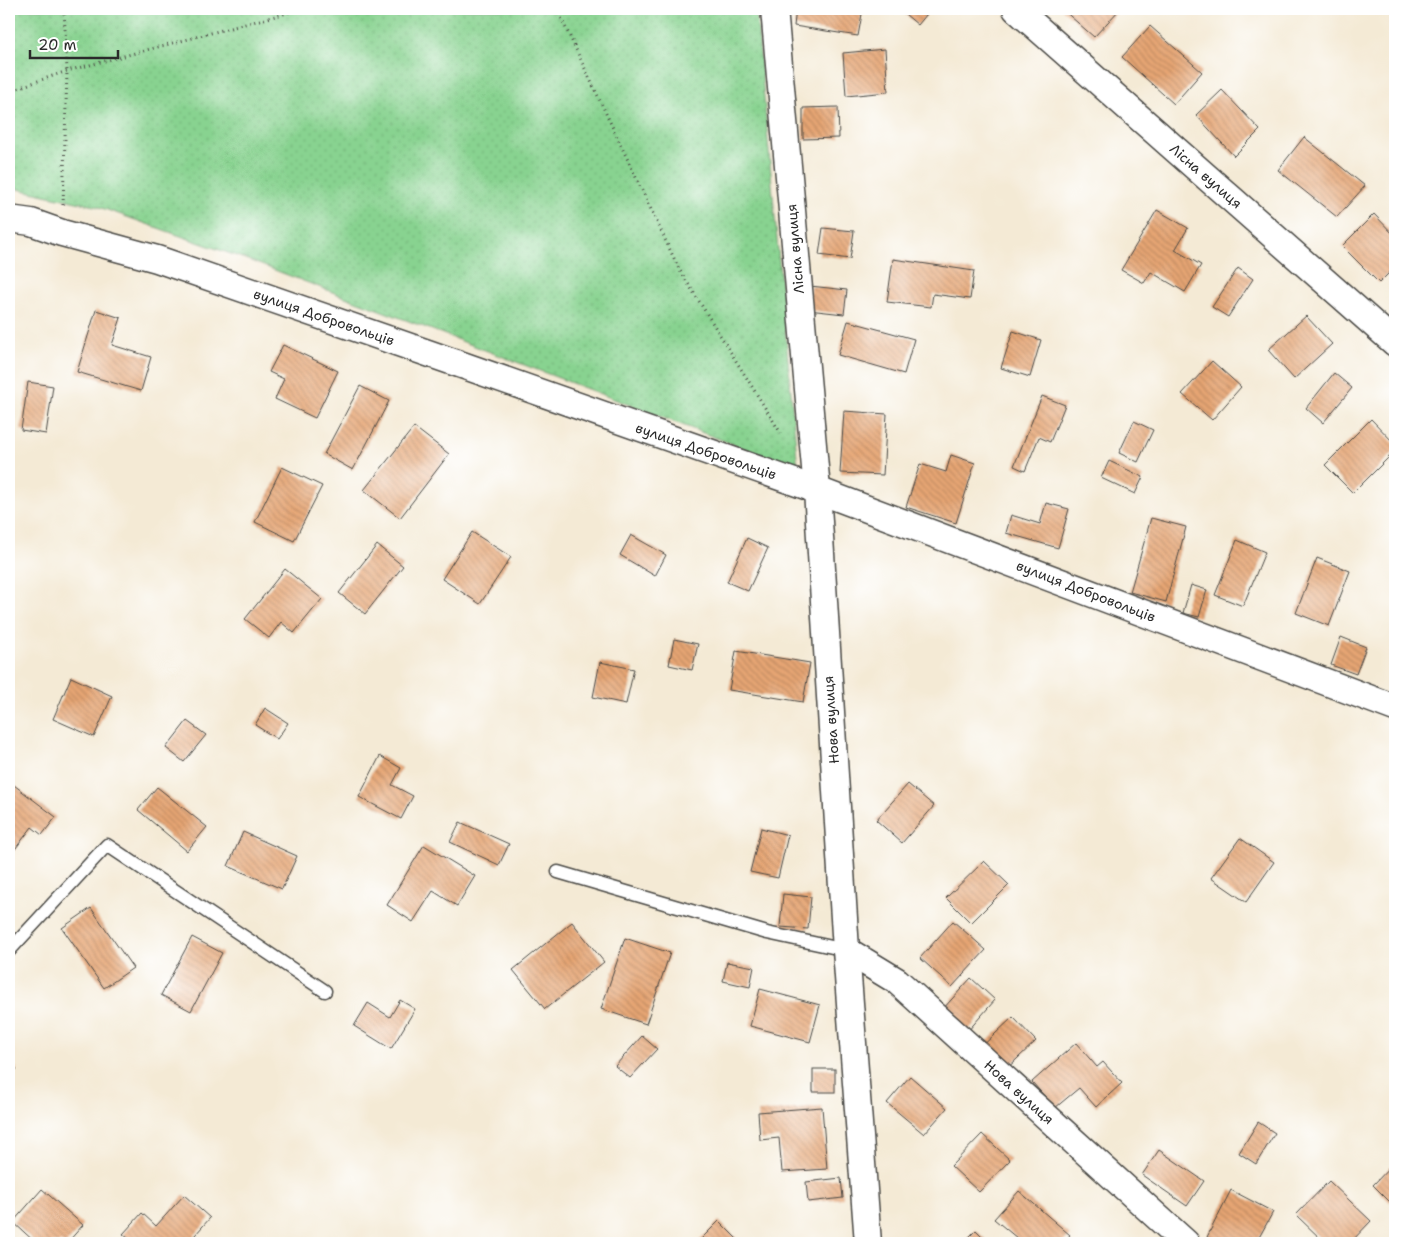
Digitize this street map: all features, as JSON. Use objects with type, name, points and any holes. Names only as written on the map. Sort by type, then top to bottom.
[{"type":"street","name":"Лісна вулиця","points":[[774,9],[817,490]]},
{"type":"street","name":"Лісна вулиця","points":[[1016,9],[1395,343]]},
{"type":"street","name":"вулиця Добровольців","points":[[9,219],[31,222],[62,233],[157,259],[817,490],[1395,708]]},
{"type":"street","name":"Нова вулиця","points":[[817,490],[846,950],[868,1243]]},
{"type":"street","name":"Нова вулиця","points":[[846,950],[897,981],[1186,1243]]},
{"type":"lane","points":[[9,951],[108,845],[325,991]]},
{"type":"lane","points":[[558,872],[767,933],[846,950]]},
{"type":"path","points":[[62,233],[67,71],[64,9]]},
{"type":"path","points":[[9,91],[67,71],[302,9]]},
{"type":"path","points":[[558,9],[678,269],[786,441]]},
{"type":"green space","points":[[9,9],[756,9],[798,469],[248,260],[99,207],[9,187]]},
{"type":"building","points":[[796,9],[830,9],[862,14],[858,36],[794,26]]},
{"type":"building","points":[[899,9],[931,9],[918,25]]},
{"type":"building","points":[[1062,9],[1120,9],[1094,37]]},
{"type":"building","points":[[1150,26],[1202,72],[1174,104],[1122,57]]},
{"type":"building","points":[[885,49],[888,92],[846,96],[843,53]]},
{"type":"building","points":[[1222,90],[1260,130],[1234,156],[1196,115]]},
{"type":"building","points":[[838,107],[839,138],[803,139],[803,108]]},
{"type":"building","points":[[1304,137],[1365,186],[1337,217],[1278,170]]},
{"type":"building","points":[[1157,210],[1188,228],[1175,250],[1201,265],[1185,292],[1151,272],[1144,283],[1121,270]]},
{"type":"building","points":[[1374,214],[1395,236],[1395,267],[1379,283],[1342,246]]},
{"type":"building","points":[[823,228],[854,231],[850,259],[819,255]]},
{"type":"building","points":[[893,259],[974,271],[970,299],[933,294],[931,307],[887,302]]},
{"type":"building","points":[[1238,268],[1253,279],[1228,317],[1212,307]]},
{"type":"building","points":[[810,286],[847,290],[844,314],[808,310]]},
{"type":"building","points":[[96,310],[121,318],[112,345],[151,357],[141,391],[77,372]]},
{"type":"building","points":[[1306,316],[1332,344],[1294,379],[1268,350]]},
{"type":"building","points":[[848,321],[914,339],[904,374],[838,355]]},
{"type":"building","points":[[1013,331],[1041,340],[1030,377],[1001,368]]},
{"type":"building","points":[[283,345],[338,371],[315,418],[275,399],[284,379],[269,372]]},
{"type":"building","points":[[1212,361],[1241,387],[1212,420],[1182,394]]},
{"type":"building","points":[[1334,373],[1352,388],[1323,423],[1306,408]]},
{"type":"building","points":[[28,382],[53,386],[46,434],[21,430]]},
{"type":"building","points":[[360,386],[389,401],[353,470],[324,454]]},
{"type":"building","points":[[1042,396],[1065,405],[1050,442],[1039,437],[1025,471],[1014,466]]},
{"type":"building","points":[[844,411],[887,414],[883,475],[840,473]]},
{"type":"building","points":[[1371,419],[1395,444],[1395,451],[1353,493],[1325,465]]},
{"type":"building","points":[[1134,421],[1153,430],[1138,462],[1119,453]]},
{"type":"building","points":[[414,427],[449,454],[400,518],[364,490]]},
{"type":"building","points":[[951,455],[975,463],[956,523],[906,507],[920,464],[946,472]]},
{"type":"building","points":[[1109,461],[1143,477],[1135,494],[1101,478]]},
{"type":"building","points":[[282,467],[322,486],[294,541],[255,522]]},
{"type":"building","points":[[1046,503],[1069,509],[1058,548],[1006,533],[1011,515],[1040,524]]},
{"type":"building","points":[[1151,518],[1186,527],[1166,602],[1130,592]]},
{"type":"building","points":[[472,532],[511,557],[480,604],[442,579]]},
{"type":"building","points":[[631,535],[666,555],[655,576],[620,555]]},
{"type":"building","points":[[747,538],[768,548],[748,591],[727,582]]},
{"type":"building","points":[[1237,540],[1265,552],[1243,606],[1215,595]]},
{"type":"building","points":[[377,545],[403,566],[365,614],[339,593]]},
{"type":"building","points":[[1317,558],[1350,571],[1329,626],[1296,613]]},
{"type":"building","points":[[285,569],[322,599],[294,633],[281,622],[269,638],[245,619]]},
{"type":"building","points":[[1191,585],[1207,590],[1199,617],[1183,613]]},
{"type":"building","points":[[1341,637],[1366,647],[1356,674],[1331,665]]},
{"type":"building","points":[[674,639],[698,644],[692,670],[669,665]]},
{"type":"building","points":[[736,651],[810,663],[803,702],[729,690]]},
{"type":"building","points":[[600,662],[634,669],[626,704],[593,697]]},
{"type":"building","points":[[71,677],[112,696],[94,737],[53,719]]},
{"type":"building","points":[[265,708],[288,723],[277,739],[255,725]]},
{"type":"building","points":[[187,721],[206,735],[184,762],[166,748]]},
{"type":"building","points":[[380,756],[401,768],[392,785],[413,796],[401,819],[359,797]]},
{"type":"building","points":[[10,782],[56,817],[42,835],[32,827],[9,857],[9,784]]},
{"type":"building","points":[[908,784],[934,806],[902,843],[876,820]]},
{"type":"building","points":[[157,787],[207,827],[187,851],[138,810]]},
{"type":"building","points":[[460,822],[509,844],[499,865],[450,842]]},
{"type":"building","points":[[761,828],[788,835],[778,878],[750,872]]},
{"type":"building","points":[[243,832],[297,856],[282,889],[228,866]]},
{"type":"building","points":[[1240,838],[1274,862],[1246,902],[1211,878]]},
{"type":"building","points":[[424,845],[475,876],[457,906],[433,891],[413,922],[387,905]]},
{"type":"building","points":[[984,861],[1009,885],[971,923],[946,898]]},
{"type":"building","points":[[783,894],[811,897],[808,929],[780,927]]},
{"type":"building","points":[[91,908],[133,968],[104,988],[62,928]]},
{"type":"building","points":[[953,921],[986,950],[952,987],[920,958]]},
{"type":"building","points":[[572,922],[604,962],[545,1009],[513,970]]},
{"type":"building","points":[[192,937],[222,953],[191,1011],[161,995]]},
{"type":"building","points":[[625,938],[670,953],[646,1024],[601,1009]]},
{"type":"building","points":[[727,962],[754,967],[750,987],[723,981]]},
{"type":"building","points":[[971,978],[995,1000],[967,1032],[942,1010]]},
{"type":"building","points":[[760,989],[820,1005],[810,1042],[750,1026]]},
{"type":"building","points":[[400,1000],[415,1009],[391,1049],[354,1026],[368,1003],[390,1017]]},
{"type":"building","points":[[1013,1017],[1036,1041],[1000,1075],[977,1051]]},
{"type":"building","points":[[642,1036],[657,1049],[630,1078],[615,1066]]},
{"type":"building","points":[[1076,1043],[1097,1067],[1103,1062],[1122,1083],[1096,1107],[1079,1088],[1055,1108],[1032,1082]]},
{"type":"building","points":[[9,1062],[17,1069],[9,1077]]},
{"type":"building","points":[[813,1069],[835,1069],[835,1092],[813,1092]]},
{"type":"building","points":[[910,1076],[947,1108],[924,1134],[887,1103]]},
{"type":"building","points":[[822,1107],[827,1169],[782,1172],[779,1138],[760,1140],[758,1112]]},
{"type":"building","points":[[1258,1122],[1275,1133],[1256,1164],[1239,1153]]},
{"type":"building","points":[[982,1134],[1010,1160],[979,1192],[951,1166]]},
{"type":"building","points":[[1159,1150],[1204,1181],[1187,1206],[1142,1175]]},
{"type":"building","points":[[1395,1162],[1395,1197],[1390,1202],[1373,1185]]},
{"type":"building","points":[[841,1178],[843,1198],[808,1202],[806,1182]]},
{"type":"building","points":[[1329,1181],[1371,1221],[1350,1243],[1325,1243],[1296,1215]]},
{"type":"building","points":[[42,1189],[83,1225],[67,1243],[36,1243],[13,1222]]},
{"type":"building","points":[[1231,1190],[1273,1212],[1256,1243],[1218,1243],[1207,1237]]},
{"type":"building","points":[[1019,1191],[1070,1235],[1063,1243],[1023,1243],[994,1219]]},
{"type":"building","points":[[184,1195],[210,1218],[188,1243],[134,1243],[123,1234],[142,1213],[156,1226]]},
{"type":"building","points":[[719,1221],[741,1243],[697,1243]]},
{"type":"building","points":[[976,1230],[989,1243],[963,1243]]}]
